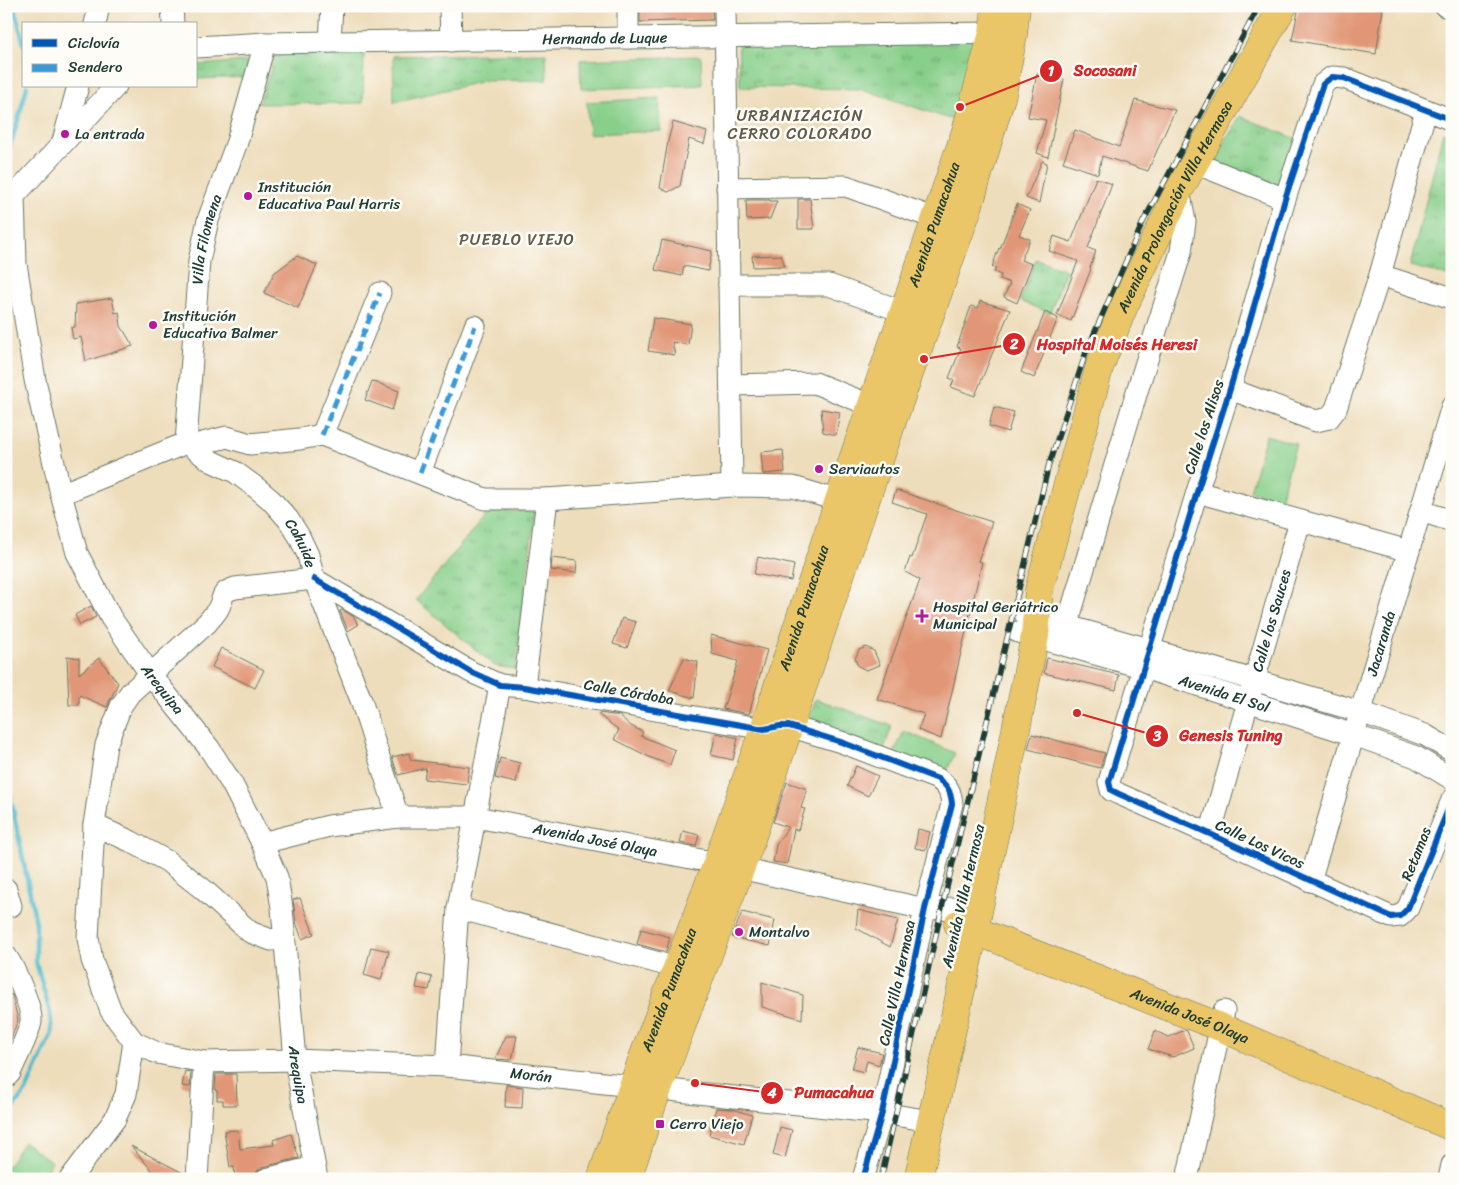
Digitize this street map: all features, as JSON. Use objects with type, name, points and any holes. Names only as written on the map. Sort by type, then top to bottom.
[{"type":"main road","points":[[1001,24],[1016,6]]},
{"type":"main road","name":"Avenida Prolongación Villa Hermosa","points":[[1029,625],[1100,365],[1124,306],[1179,190],[1283,6]]},
{"type":"main road","name":"Avenida Pumacahua","points":[[851,504],[872,406],[1001,24]]},
{"type":"main road","name":"Avenida Pumacahua","points":[[601,1179],[646,1088],[777,727],[851,504],[961,228],[1000,101],[1001,24]]},
{"type":"main road","name":"Avenida Villa Hermosa","points":[[916,1178],[922,1120],[1029,625]]},
{"type":"main road","name":"Avenida José Olaya","points":[[966,919],[1452,1111]]},
{"type":"main road","name":"Avenida José Olaya","points":[[1222,1019],[1452,1126]]},
{"type":"main road","name":"Avenida Pumacahua","points":[[627,1179],[646,1088]]},
{"type":"street","points":[[95,22],[99,6]]},
{"type":"street","points":[[172,6],[173,22]]},
{"type":"street","points":[[330,42],[332,6]]},
{"type":"street","points":[[450,6],[451,41]]},
{"type":"street","points":[[628,6],[628,38]]},
{"type":"street","points":[[725,6],[732,486]]},
{"type":"street","points":[[1445,6],[1452,8]]},
{"type":"street","name":"Hernando de Luque","points":[[198,47],[330,42],[725,37],[1001,24]]},
{"type":"street","name":"Villa Filomena","points":[[188,444],[199,261],[208,220],[237,142],[265,44]]},
{"type":"street","name":"Calle los Alisos","points":[[1111,790],[1109,782],[1230,389],[1285,199],[1323,84],[1332,77],[1344,78],[1426,110]]},
{"type":"street","points":[[62,143],[77,88]]},
{"type":"street","points":[[10,195],[114,88]]},
{"type":"street","points":[[1230,389],[1316,421],[1329,418],[1336,409],[1380,275],[1426,110],[1452,120]]},
{"type":"street","points":[[1194,163],[1285,199]]},
{"type":"street","points":[[727,188],[846,186],[961,228]]},
{"type":"street","points":[[1067,625],[1180,252],[1185,222],[1179,190]]},
{"type":"street","name":"Arequipa","points":[[10,195],[16,264],[34,380],[60,494],[77,553],[111,618],[150,675],[210,748],[232,784],[262,843],[276,877],[284,938],[295,1060],[316,1173]]},
{"type":"street","points":[[1380,275],[1452,298]]},
{"type":"street","points":[[729,285],[829,285],[904,312]]},
{"type":"street","points":[[322,435],[380,293]]},
{"type":"street","points":[[420,473],[475,326]]},
{"type":"street","points":[[731,384],[815,383],[872,406]]},
{"type":"street","name":"Jacaranda","points":[[1310,881],[1452,406]]},
{"type":"street","points":[[60,494],[188,444],[227,437],[250,444],[322,435],[485,499],[547,499],[732,486],[793,487],[851,504]]},
{"type":"street","name":"Cahuide","points":[[188,444],[211,461],[235,472],[271,500],[288,519],[298,536],[308,555],[314,579],[361,700],[398,817]]},
{"type":"street","points":[[1197,492],[1409,551]]},
{"type":"street","points":[[524,687],[547,499]]},
{"type":"street","points":[[1421,511],[1452,521]]},
{"type":"street","name":"Calle los Sauces","points":[[1210,834],[1300,521]]},
{"type":"street","points":[[70,1179],[115,1119],[126,1094],[134,1042],[111,1011],[92,960],[88,938],[94,825],[106,745],[114,723],[121,706],[130,693],[207,623],[218,609],[222,595],[226,591],[235,588],[314,579]]},
{"type":"street","name":"Calle Córdoba","points":[[314,579],[471,672],[500,685],[524,687],[777,727],[842,742],[938,779],[945,784],[951,793]]},
{"type":"street","name":"Avenida El Sol","points":[[1029,625],[1067,625],[1248,701],[1416,757],[1452,779]]},
{"type":"street","name":"Avenida El Sol","points":[[1029,625],[1147,658],[1254,680],[1361,712],[1425,735],[1452,751]]},
{"type":"street","points":[[447,1066],[458,908],[500,685]]},
{"type":"street","name":"Calle Los Vicos","points":[[1111,790],[1391,917],[1400,916]]},
{"type":"street","name":"Calle Villa Hermosa","points":[[863,1179],[882,1113],[925,909],[950,814],[952,804],[951,793]]},
{"type":"street","name":"Retamas","points":[[1400,916],[1408,908],[1452,800]]},
{"type":"street","name":"Avenida José Olaya","points":[[262,843],[329,826],[398,817],[476,817],[728,866],[966,919]]},
{"type":"street","points":[[94,825],[130,841],[167,861],[204,890],[250,932],[271,940],[284,938]]},
{"type":"street","points":[[458,908],[690,971]]},
{"type":"street","points":[[6,956],[11,963],[27,1001],[31,1020],[8,1073]]},
{"type":"street","points":[[1186,1179],[1222,1019]]},
{"type":"street","name":"Morán","points":[[134,1042],[156,1053],[204,1062],[295,1060],[447,1066],[882,1113],[922,1120]]},
{"type":"street","points":[[197,1179],[204,1062]]},
{"type":"street","points":[[1449,1179],[1452,1165]]},
{"type":"street","points":[[266,1179],[316,1173]]},
{"type":"green space","points":[[977,39],[955,121],[862,89],[740,87],[738,42]]},
{"type":"green space","points":[[277,51],[364,52],[363,103],[259,104]]},
{"type":"green space","points":[[546,53],[547,80],[484,81],[394,102],[393,56]]},
{"type":"green space","points":[[701,56],[702,85],[581,89],[580,60]]},
{"type":"green space","points":[[247,61],[248,77],[198,79],[198,65]]},
{"type":"green space","points":[[659,98],[661,131],[589,134],[587,102]]},
{"type":"green space","points":[[1240,116],[1299,140],[1285,194],[1213,162]]},
{"type":"green space","points":[[1443,132],[1452,136],[1452,277],[1410,266]]},
{"type":"green space","points":[[1036,259],[1066,270],[1050,313],[1020,301]]},
{"type":"green space","points":[[1266,435],[1296,444],[1280,500],[1250,491]]},
{"type":"green space","points":[[489,510],[535,512],[515,669],[495,666],[416,600]]},
{"type":"green space","points":[[816,699],[892,726],[883,751],[807,724]]},
{"type":"green space","points":[[904,731],[955,753],[945,775],[894,753]]},
{"type":"green space","points":[[24,1142],[52,1162],[41,1179],[6,1179],[6,1168]]},
{"type":"building","points":[[640,6],[712,6],[713,20],[640,22]]},
{"type":"building","points":[[1299,6],[1365,6],[1383,9],[1376,54],[1292,40]]},
{"type":"building","points":[[1037,74],[1064,79],[1048,157],[1037,153],[1046,120],[1028,117]]},
{"type":"building","points":[[1135,100],[1175,110],[1148,171],[1102,156],[1098,174],[1063,162],[1075,130],[1119,147]]},
{"type":"building","points":[[673,122],[707,132],[704,144],[689,139],[680,186],[668,192],[660,188]]},
{"type":"building","points":[[1042,161],[1047,163],[1039,203],[1026,198]]},
{"type":"building","points":[[1096,178],[1112,184],[1088,248],[1096,251],[1071,321],[1057,315],[1078,261],[1049,251],[1054,236],[1071,242]]},
{"type":"building","points":[[798,199],[810,199],[814,229],[798,229]]},
{"type":"building","points":[[746,200],[777,201],[770,219],[747,220]]},
{"type":"building","points":[[1017,204],[1030,210],[1019,235],[1030,239],[1021,260],[1032,264],[1017,303],[1004,297],[1010,283],[1000,279],[1001,275],[994,272],[996,268],[992,267]]},
{"type":"building","points":[[662,240],[712,251],[708,271],[684,266],[682,276],[655,270]]},
{"type":"building","points":[[781,255],[785,266],[753,267],[752,256]]},
{"type":"building","points":[[297,256],[317,265],[298,308],[264,293],[274,273]]},
{"type":"building","points":[[112,298],[115,313],[119,312],[121,326],[133,346],[86,361],[81,337],[73,339],[71,328],[75,327],[76,304]]},
{"type":"building","points":[[980,301],[1010,310],[975,396],[951,387],[954,380],[949,378],[961,348],[957,347],[971,306],[978,308]]},
{"type":"building","points":[[1045,312],[1058,318],[1034,378],[1021,372]]},
{"type":"building","points":[[653,318],[691,324],[688,345],[672,342],[675,355],[648,351]]},
{"type":"building","points":[[372,381],[399,391],[392,410],[365,400]]},
{"type":"building","points":[[994,407],[1014,412],[1008,432],[989,426]]},
{"type":"building","points":[[821,409],[840,412],[836,435],[823,432]]},
{"type":"building","points":[[783,450],[785,472],[763,474],[761,452]]},
{"type":"building","points":[[896,490],[992,522],[978,561],[982,562],[941,739],[918,730],[924,714],[877,699],[920,580],[905,572],[910,557],[912,558],[927,514],[892,502]]},
{"type":"building","points":[[758,557],[794,565],[791,581],[754,574]]},
{"type":"building","points":[[552,558],[577,561],[576,573],[551,570]]},
{"type":"building","points":[[91,606],[96,617],[80,625],[75,615]]},
{"type":"building","points":[[342,610],[354,617],[358,625],[348,631],[340,611]]},
{"type":"building","points":[[622,618],[636,622],[627,648],[613,644]]},
{"type":"building","points":[[711,635],[767,650],[749,714],[723,709],[738,661],[712,654]]},
{"type":"building","points":[[866,647],[874,651],[880,665],[866,670],[858,666],[855,659],[859,650]]},
{"type":"building","points":[[221,648],[264,670],[255,688],[212,667]]},
{"type":"building","points":[[67,656],[79,658],[79,674],[99,658],[118,683],[107,707],[79,695],[79,705],[69,705]]},
{"type":"building","points":[[684,658],[698,662],[694,698],[669,691]]},
{"type":"building","points":[[1047,658],[1119,675],[1116,690],[1044,673]]},
{"type":"building","points":[[599,713],[620,716],[631,726],[643,732],[641,736],[675,750],[670,765],[649,757],[614,739],[619,730],[599,715]]},
{"type":"building","points":[[716,733],[738,738],[733,760],[711,755]]},
{"type":"building","points":[[1032,734],[1105,753],[1100,768],[1028,749]]},
{"type":"building","points":[[409,753],[411,760],[469,767],[467,784],[424,779],[426,768],[398,775],[392,757]]},
{"type":"building","points":[[500,758],[520,763],[516,783],[495,778]]},
{"type":"building","points":[[856,766],[878,776],[868,796],[847,786]]},
{"type":"building","points":[[787,782],[807,789],[801,808],[805,809],[798,830],[794,829],[787,864],[773,862],[776,845],[788,827],[773,822]]},
{"type":"building","points":[[918,829],[930,832],[926,850],[915,848]]},
{"type":"building","points":[[683,831],[699,835],[696,846],[680,843]]},
{"type":"building","points":[[300,898],[314,934],[302,939],[296,922],[293,900]]},
{"type":"building","points":[[858,910],[898,920],[890,947],[856,928]]},
{"type":"building","points":[[742,912],[775,920],[770,946],[732,937]]},
{"type":"building","points":[[641,929],[670,937],[666,952],[637,944]]},
{"type":"building","points":[[371,947],[389,951],[381,980],[364,975]]},
{"type":"building","points":[[419,974],[432,977],[429,990],[416,988]]},
{"type":"building","points":[[762,982],[803,995],[802,1019],[762,1007]]},
{"type":"building","points":[[6,993],[12,995],[18,1020],[6,1051]]},
{"type":"building","points":[[1185,1030],[1194,1048],[1173,1057],[1148,1049],[1155,1031],[1169,1037]]},
{"type":"building","points":[[506,1036],[517,1036],[512,1060],[495,1059]]},
{"type":"building","points":[[858,1047],[882,1053],[879,1065],[867,1061],[864,1072],[852,1069]]},
{"type":"building","points":[[185,1071],[191,1072],[190,1087],[182,1086]]},
{"type":"building","points":[[216,1074],[236,1074],[237,1105],[223,1105],[223,1100],[217,1100],[217,1091],[215,1090]]},
{"type":"building","points":[[506,1085],[523,1087],[522,1108],[505,1107]]},
{"type":"building","points":[[716,1108],[732,1109],[752,1115],[744,1144],[709,1135]]},
{"type":"building","points":[[780,1127],[792,1130],[785,1158],[773,1155]]},
{"type":"building","points":[[238,1130],[240,1149],[274,1145],[273,1140],[291,1134],[299,1158],[263,1167],[254,1175],[235,1177],[234,1167],[230,1167],[224,1131]]},
{"type":"building","points":[[131,1146],[185,1174],[185,1179],[159,1179]]},
{"type":"waterway","points":[[14,6],[22,37]]},
{"type":"waterway","points":[[6,158],[26,88]]},
{"type":"waterway","points":[[6,775],[36,923],[36,962],[50,1013],[52,1033],[26,1091],[6,1117]]},
{"type":"railway","points":[[881,1179],[942,908],[1049,464],[1086,352],[1143,222],[1259,6]]},
{"type":"marked path","points":[[322,435],[380,293]]},
{"type":"marked path","points":[[420,473],[475,326]]},
{"type":"cycle path","points":[[1452,120],[1344,78],[1332,77],[1323,84],[1285,199],[1230,389],[1109,782],[1111,790],[1119,794],[1391,917],[1400,916],[1408,908],[1452,800]]},
{"type":"cycle path","points":[[314,579],[471,672],[500,685],[524,687],[764,729],[789,726],[841,742],[938,779],[947,787],[952,804],[925,909],[882,1113],[863,1179]]},
{"type":"place","name":"Socosani","points":[[960,107]]},
{"type":"place","name":"La entrada","points":[[65,134]]},
{"type":"place","name":"Institución Educativa Paul Harris","points":[[248,196]]},
{"type":"place","name":"Institución Educativa Balmer","points":[[153,325]]},
{"type":"place","name":"Hospital Moisés Heresi","points":[[924,359]]},
{"type":"place","name":"Serviautos","points":[[819,469]]},
{"type":"place","name":"Hospital Geriátrico Municipal","points":[[922,616]]},
{"type":"place","name":"Genesis Tuning","points":[[1077,713]]},
{"type":"place","name":"Montalvo","points":[[739,932]]},
{"type":"place","name":"Pumacahua","points":[[695,1083]]},
{"type":"place","name":"Cerro Viejo","points":[[660,1124]]},
{"type":"district","name":"URBANIZACIÓN CERRO COLORADO","points":[[800,124]]},
{"type":"district","name":"PUEBLO VIEJO","points":[[517,239]]}]
